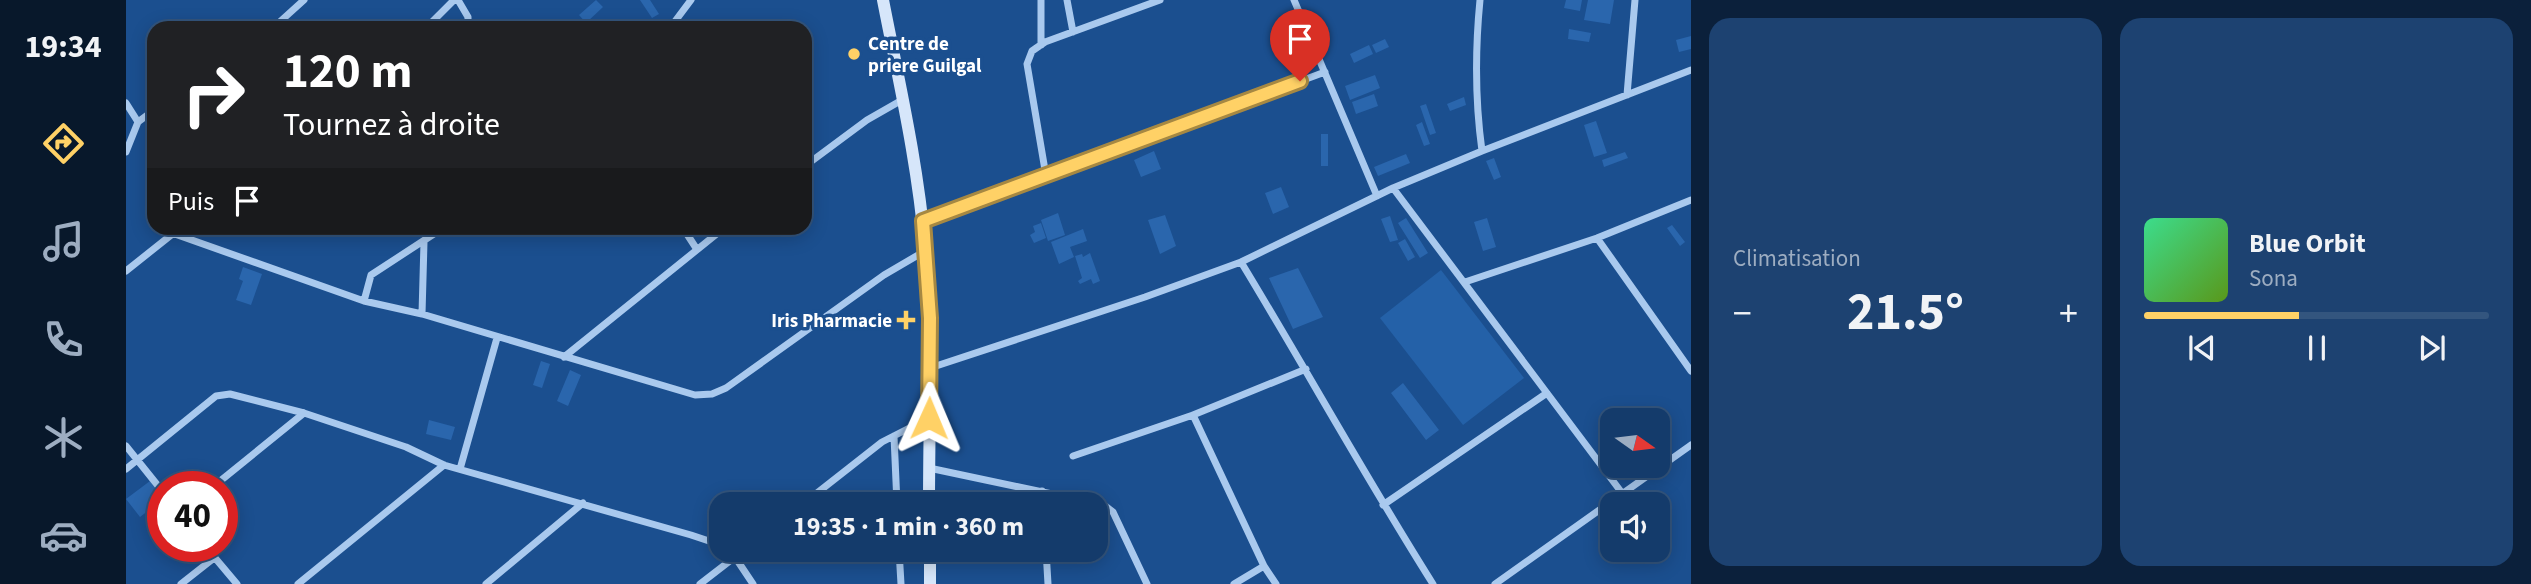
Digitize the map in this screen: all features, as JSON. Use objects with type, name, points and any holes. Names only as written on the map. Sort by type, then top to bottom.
[{"type":"street","points":[[281,21],[304,0]]},
{"type":"street","points":[[434,21],[456,0],[468,21]]},
{"type":"street","points":[[675,21],[691,0]]},
{"type":"street","points":[[883,0],[923,221],[930,318],[929,492]]},
{"type":"street","points":[[1041,0],[1041,45]]},
{"type":"street","points":[[1067,0],[1073,32]]},
{"type":"street","points":[[1046,176],[1027,64],[1032,51],[1073,32],[1160,0]]},
{"type":"street","points":[[1294,0],[1377,196]]},
{"type":"street","points":[[1480,0],[1475,96],[1482,150]]},
{"type":"street","points":[[1627,95],[1635,0]]},
{"type":"street","points":[[929,368],[1145,297],[1241,261],[1393,188],[1482,150],[1691,70]]},
{"type":"street","points":[[923,221],[1325,72]]},
{"type":"street","points":[[812,161],[867,120],[902,100]]},
{"type":"street","points":[[126,103],[138,121]]},
{"type":"street","points":[[126,152],[138,121],[147,115]]},
{"type":"street","points":[[1393,188],[1621,492]]},
{"type":"street","points":[[1465,282],[1597,238],[1691,200]]},
{"type":"street","points":[[126,271],[170,235]]},
{"type":"street","points":[[178,235],[364,301],[422,314],[695,395],[712,394],[726,388],[884,275],[925,251]]},
{"type":"street","points":[[364,301],[371,275],[434,235]]},
{"type":"street","points":[[688,235],[696,248]]},
{"type":"street","points":[[564,357],[714,235]]},
{"type":"street","points":[[1597,238],[1691,372]]},
{"type":"street","points":[[422,314],[424,242]]},
{"type":"street","points":[[1241,261],[1383,505],[1433,584]]},
{"type":"street","points":[[460,470],[497,338]]},
{"type":"street","points":[[1073,456],[1193,415],[1306,369]]},
{"type":"street","points":[[1383,505],[1546,393]]},
{"type":"street","points":[[126,469],[216,396],[223,394],[304,413],[406,447],[444,465],[709,541]]},
{"type":"street","points":[[232,471],[304,413]]},
{"type":"street","points":[[1193,415],[1264,566],[1276,584]]},
{"type":"street","points":[[818,492],[882,442],[929,418]]},
{"type":"street","points":[[894,436],[896,492]]},
{"type":"street","points":[[1623,492],[1691,445]]},
{"type":"street","points":[[126,446],[147,472]]},
{"type":"street","points":[[298,584],[444,465]]},
{"type":"street","points":[[929,468],[1104,505],[1113,512],[1147,584]]},
{"type":"street","points":[[486,584],[583,503]]},
{"type":"street","points":[[1495,584],[1600,509]]},
{"type":"street","points":[[181,584],[209,562]]},
{"type":"street","points":[[218,562],[237,584]]},
{"type":"street","points":[[700,584],[728,562]]},
{"type":"street","points":[[738,562],[753,584]]},
{"type":"street","points":[[900,562],[901,584]]},
{"type":"street","points":[[930,562],[930,584]]},
{"type":"street","points":[[1047,562],[1048,584]]},
{"type":"street","points":[[1234,584],[1264,566]]},
{"type":"shaded area","points":[[1441,270],[1524,378],[1463,425],[1380,318]]},
{"type":"building","points":[[596,0],[603,7],[588,21],[584,21],[579,15]]},
{"type":"building","points":[[640,0],[650,0],[659,14],[652,18]]},
{"type":"building","points":[[1566,0],[1582,0],[1580,11],[1564,8]]},
{"type":"building","points":[[1588,0],[1614,0],[1610,24],[1584,20]]},
{"type":"building","points":[[1569,29],[1591,33],[1589,42],[1568,39]]},
{"type":"building","points":[[1691,36],[1691,49],[1679,52],[1676,40]]},
{"type":"building","points":[[1385,39],[1389,47],[1376,53],[1372,45]]},
{"type":"building","points":[[1369,45],[1373,54],[1354,63],[1350,54]]},
{"type":"building","points":[[1375,75],[1380,88],[1350,100],[1345,86]]},
{"type":"building","points":[[1374,94],[1378,106],[1356,114],[1352,102]]},
{"type":"building","points":[[1464,97],[1466,105],[1450,111],[1447,104]]},
{"type":"building","points":[[1426,104],[1436,133],[1430,135],[1420,106]]},
{"type":"building","points":[[1596,121],[1607,153],[1594,157],[1584,125]]},
{"type":"building","points":[[1422,122],[1430,144],[1424,146],[1416,125]]},
{"type":"building","points":[[1321,134],[1328,134],[1328,166],[1321,166]]},
{"type":"building","points":[[1154,151],[1161,169],[1141,177],[1134,160]]},
{"type":"building","points":[[1625,152],[1628,158],[1604,167],[1602,160]]},
{"type":"building","points":[[1406,154],[1410,163],[1378,176],[1374,167]]},
{"type":"building","points":[[1494,158],[1501,177],[1494,180],[1486,161]]},
{"type":"building","points":[[1281,187],[1289,207],[1273,214],[1265,193]]},
{"type":"building","points":[[1058,213],[1065,235],[1048,241],[1041,220]]},
{"type":"building","points":[[1165,215],[1176,246],[1160,254],[1148,220]]},
{"type":"building","points":[[1390,216],[1398,240],[1390,242],[1381,219]]},
{"type":"building","points":[[1406,218],[1428,253],[1420,258],[1398,223]]},
{"type":"building","points":[[1487,218],[1496,247],[1483,251],[1474,222]]},
{"type":"building","points":[[1041,223],[1046,238],[1034,243],[1030,235],[1035,232],[1033,226]]},
{"type":"building","points":[[1672,225],[1685,242],[1680,246],[1667,228]]},
{"type":"building","points":[[1083,229],[1087,241],[1070,247],[1074,257],[1059,264],[1051,242]]},
{"type":"building","points":[[1405,239],[1415,257],[1408,261],[1398,243]]},
{"type":"building","points":[[1090,253],[1100,281],[1093,284],[1091,279],[1080,284],[1078,281],[1082,278],[1075,256],[1082,254],[1083,257]]},
{"type":"building","points":[[243,267],[262,274],[251,305],[236,300],[243,281],[239,279]]},
{"type":"building","points":[[1298,268],[1323,317],[1293,329],[1269,278]]},
{"type":"building","points":[[541,361],[550,364],[542,388],[533,385]]},
{"type":"building","points":[[570,370],[581,375],[568,406],[557,401]]},
{"type":"building","points":[[1403,383],[1439,430],[1426,440],[1391,393]]},
{"type":"building","points":[[429,420],[455,427],[451,440],[426,434]]},
{"type":"building","points":[[147,483],[147,512],[140,517],[126,499]]},
{"type":"place","name":"Centre de priere Guilgal","points":[[854,54]]},
{"type":"place","name":"Iris Pharmacie","points":[[906,320]]},
{"type":"route","points":[[929,418],[930,318],[923,221],[1300,81]]}]
